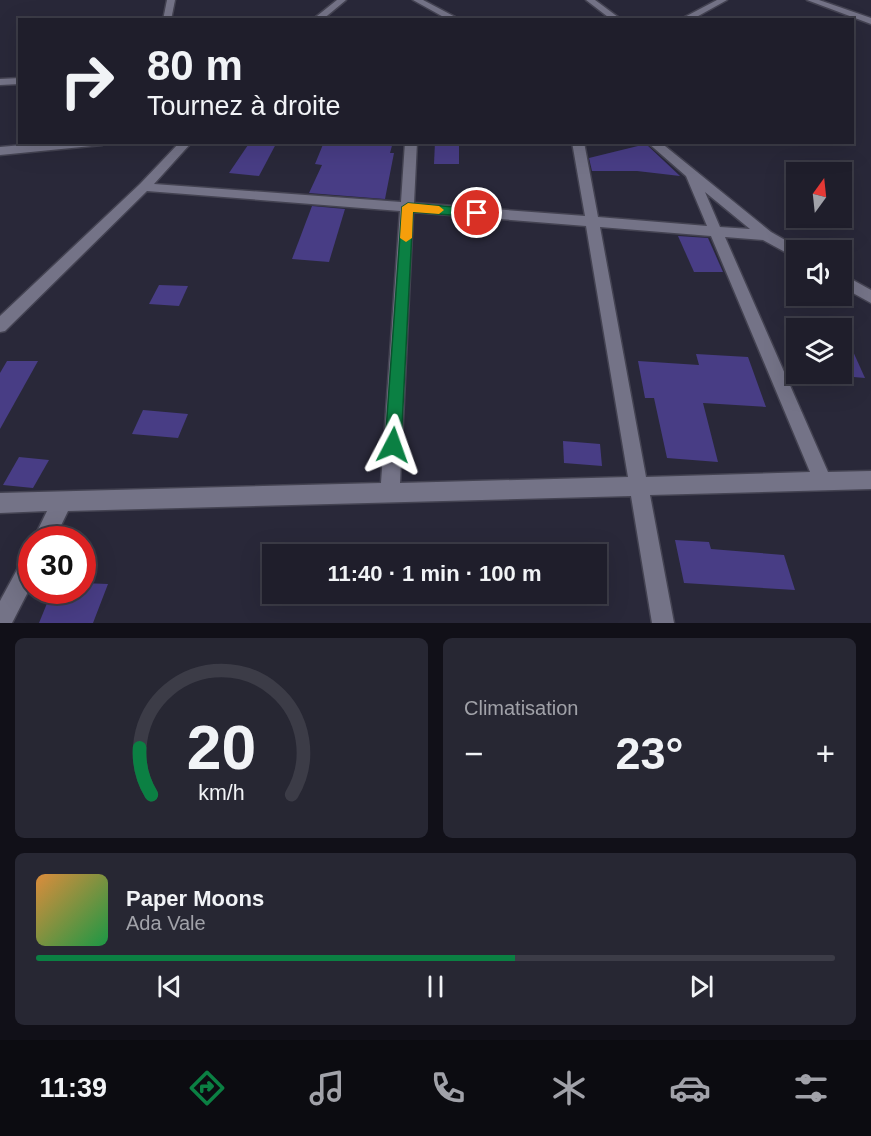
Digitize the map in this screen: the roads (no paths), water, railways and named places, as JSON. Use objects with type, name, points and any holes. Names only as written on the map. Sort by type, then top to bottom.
[{"type":"street","points":[[167,18],[171,0]]},
{"type":"street","points":[[319,18],[342,0]]},
{"type":"street","points":[[417,0],[452,18]]},
{"type":"street","points":[[590,0],[615,18]]},
{"type":"street","points":[[687,18],[723,0]]},
{"type":"street","points":[[811,0],[871,21]]},
{"type":"street","points":[[0,82],[18,81]]},
{"type":"street","points":[[0,152],[82,144]]},
{"type":"street","points":[[0,326],[144,188],[185,144]]},
{"type":"street","points":[[390,492],[411,144]]},
{"type":"street","points":[[578,144],[663,623]]},
{"type":"street","points":[[655,144],[766,235],[786,247]]},
{"type":"street","points":[[690,171],[824,481]]},
{"type":"street","points":[[144,188],[766,235]]},
{"type":"street","points":[[852,286],[871,297]]},
{"type":"street","points":[[0,503],[871,480]]},
{"type":"street","points":[[50,526],[63,501]]},
{"type":"street","points":[[0,623],[18,589]]}]
